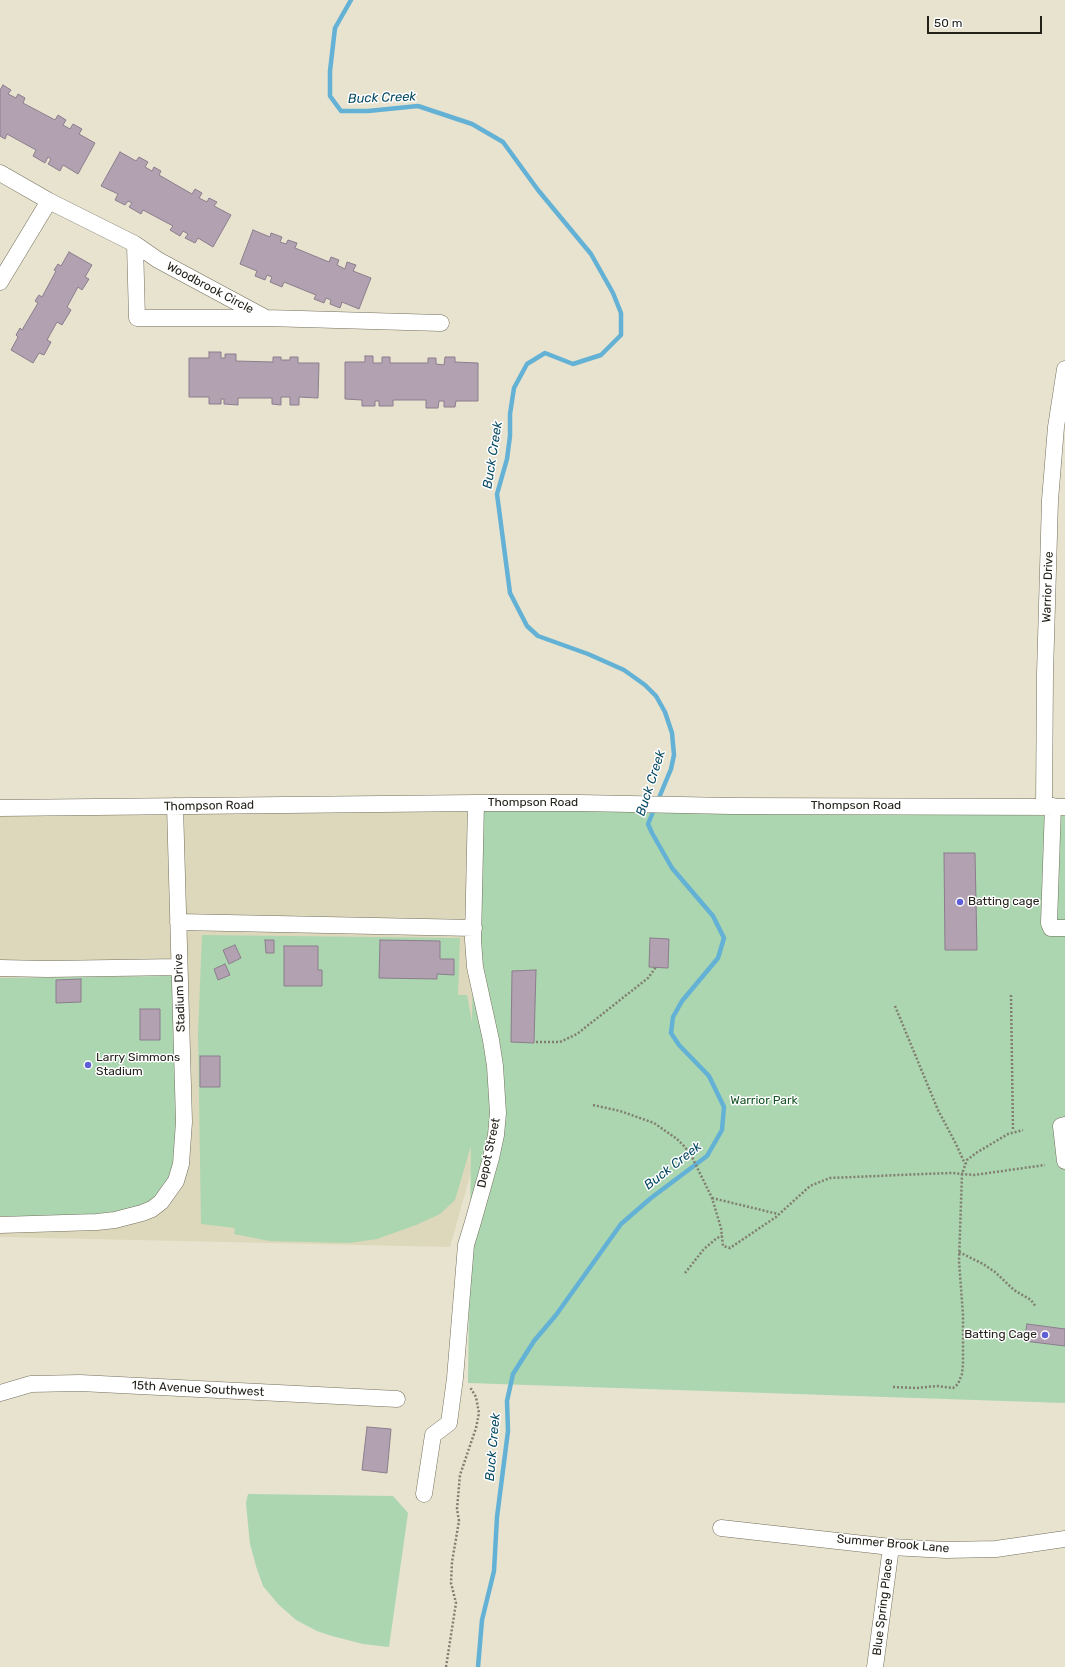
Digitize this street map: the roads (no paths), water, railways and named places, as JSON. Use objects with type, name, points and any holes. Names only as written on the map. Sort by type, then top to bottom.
[{"type":"street","name":"Woodbrook Circle","points":[[0,173],[49,201],[135,244],[158,260],[266,318],[441,323]]},
{"type":"street","points":[[0,282],[49,201]]},
{"type":"street","points":[[135,244],[137,318],[266,318]]},
{"type":"street","name":"Warrior Drive","points":[[1065,369],[1061,420],[1050,500],[1045,674],[1054,807],[1059,844],[1049,923],[1051,928],[1065,928]]},
{"type":"street","name":"Thompson Road","points":[[0,808],[476,803],[580,803],[731,806],[1054,807]]},
{"type":"street","name":"Depot Street","points":[[424,1494],[433,1435],[449,1423],[455,1378],[466,1245],[474,1222],[491,1158],[496,1135],[498,1113],[494,1060],[474,967],[473,940],[476,803]]},
{"type":"street","name":"Stadium Drive","points":[[0,1224],[60,1224],[115,1220],[152,1209],[161,1202],[170,1191],[176,1180],[181,1164],[184,1122],[175,806]]},
{"type":"street","points":[[178,922],[474,928]]},
{"type":"street","points":[[0,968],[47,969],[179,967]]},
{"type":"street","points":[[1063,1126],[1065,1161]]},
{"type":"street","name":"15th Avenue Southwest","points":[[0,1393],[31,1384],[80,1383],[397,1399]]},
{"type":"street","name":"Summer Brook Lane","points":[[721,1528],[890,1546],[946,1550],[996,1548],[1065,1540]]},
{"type":"street","name":"Blue Spring Place","points":[[875,1667],[890,1546]]},
{"type":"waterway","name":"Buck Creek","points":[[351,0],[335,28],[330,71],[330,96],[341,111],[368,111],[418,106],[472,124],[503,142],[538,190],[591,254],[613,293],[621,313],[621,335],[601,355],[573,364],[545,353],[527,364],[514,388],[510,414],[510,436],[507,459],[497,494],[510,593],[527,626],[538,636],[588,654],[624,670],[645,685],[656,696],[665,712],[672,733],[674,755],[671,769],[648,824],[672,868],[713,916],[724,938],[718,958],[682,1001],[673,1017],[671,1033],[679,1045],[709,1076],[724,1107],[722,1130],[707,1156],[651,1198],[621,1224],[556,1315],[534,1341],[513,1374],[507,1401],[508,1431],[497,1517],[494,1571],[482,1620],[478,1667]]},
{"type":"place","name":"Batting cage","points":[[960,902]]},
{"type":"place","name":"Larry Simmons Stadium","points":[[88,1065]]},
{"type":"place","name":"Batting Cage","points":[[1045,1335]]},
{"type":"park label","name":"Warrior Park","points":[[764,1101]]}]
